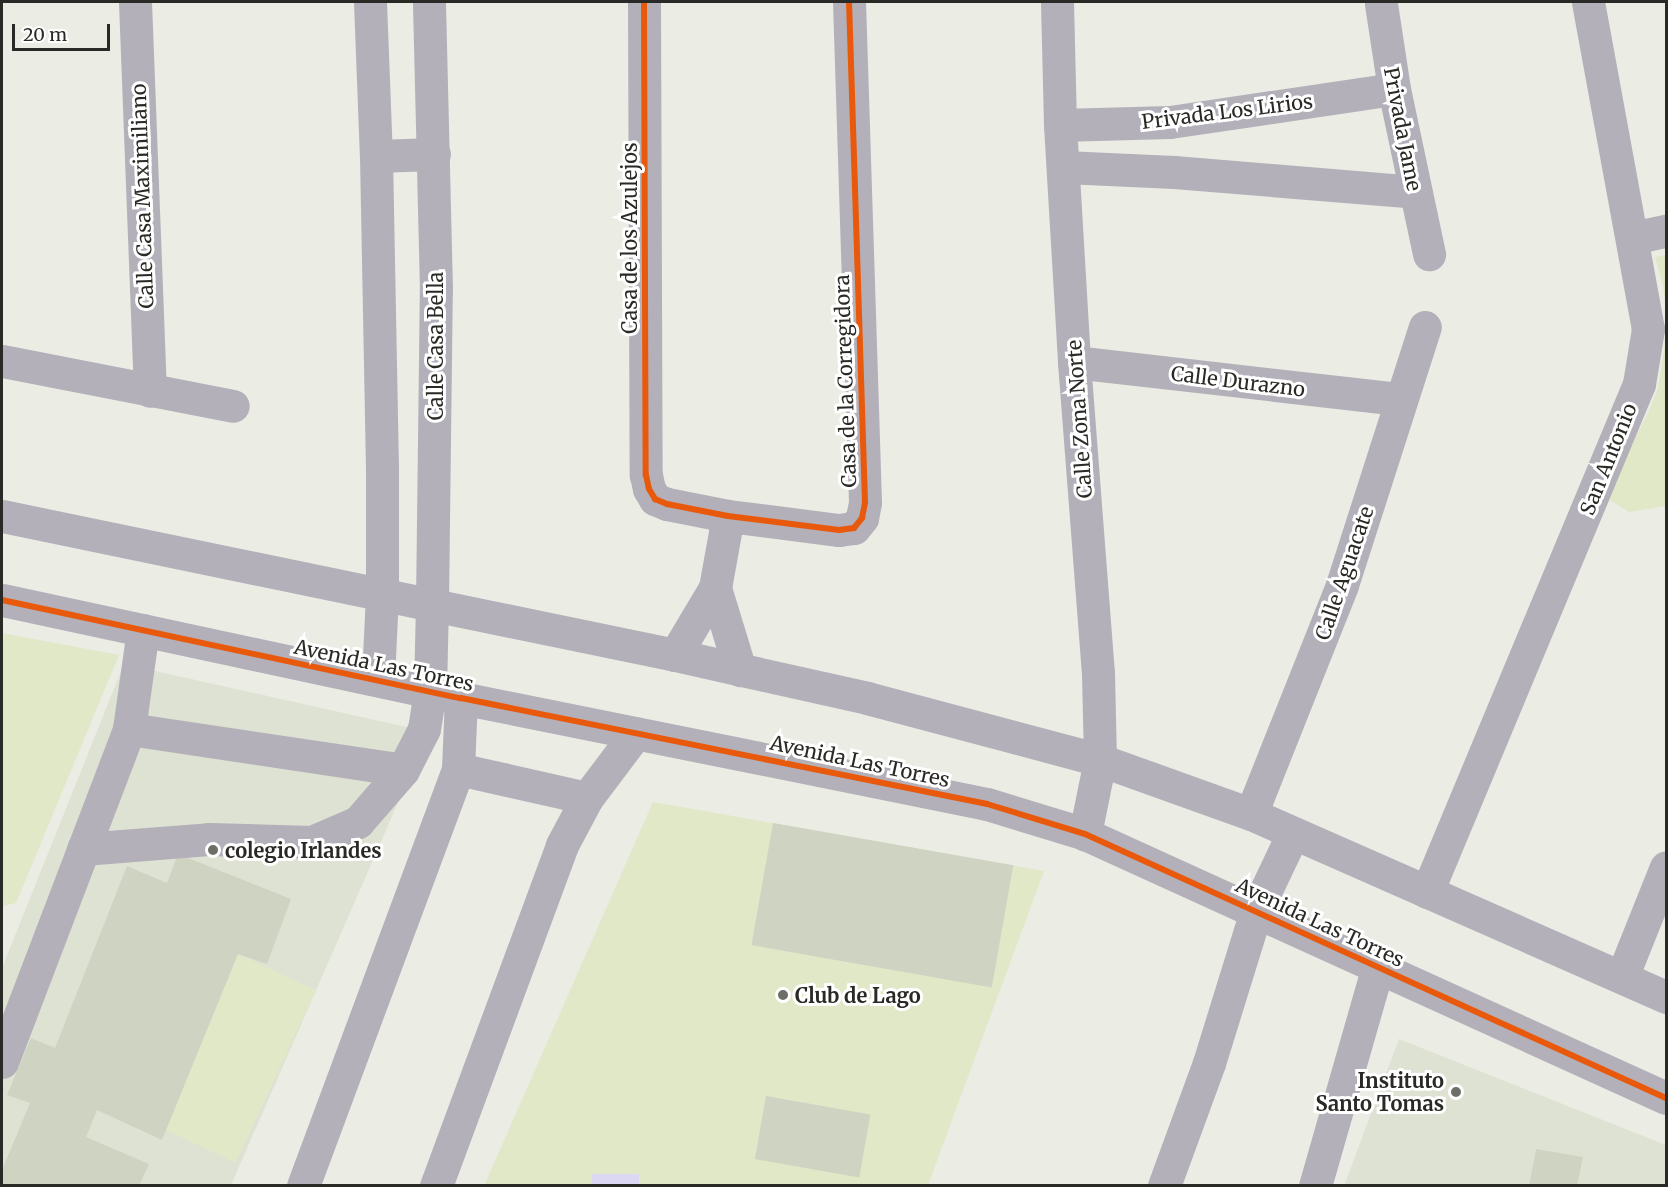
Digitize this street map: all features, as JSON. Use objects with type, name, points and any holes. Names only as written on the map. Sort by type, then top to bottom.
[{"type":"street","name":"Calle Casa Maximiliano","points":[[135,2],[150,391]]},
{"type":"street","points":[[370,2],[376,156],[382,594],[378,680]]},
{"type":"street","name":"Calle Casa Bella","points":[[83,849],[209,839],[312,842],[358,822],[403,770],[424,729],[430,691],[436,290],[429,2]]},
{"type":"street","name":"Casa de los Azulejos","points":[[644,2],[646,475]]},
{"type":"street","name":"Casa de la Corregidora","points":[[646,475],[649,489],[655,499],[667,504],[728,516],[839,530],[854,528],[862,518],[865,502],[849,2]]},
{"type":"street","name":"Calle Zona Norte","points":[[1057,2],[1060,125],[1074,362],[1098,673],[1100,760],[1085,834]]},
{"type":"street","name":"San Antonio","points":[[1427,892],[1639,384],[1648,329],[1588,2]]},
{"type":"street","name":"Privada Jame","points":[[1381,4],[1394,89],[1429,254]]},
{"type":"street","name":"Privada Los Lirios","points":[[1060,125],[1170,122],[1394,89]]},
{"type":"street","points":[[1170,122],[1174,172]]},
{"type":"street","points":[[376,156],[434,154]]},
{"type":"street","points":[[1064,167],[1174,172],[1415,192]]},
{"type":"street","points":[[1632,238],[1666,231]]},
{"type":"street","name":"Calle Aguacate","points":[[1251,814],[1342,585],[1425,327]]},
{"type":"street","points":[[2,361],[232,406]]},
{"type":"street","name":"Calle Durazno","points":[[1074,362],[1401,399]]},
{"type":"street","points":[[2,516],[675,655],[867,698],[1100,760],[1251,814],[1666,997]]},
{"type":"street","points":[[675,655],[715,588],[728,516]]},
{"type":"street","points":[[715,588],[740,670]]},
{"type":"street","name":"Avenida Las Torres","points":[[2,600],[461,698],[987,804],[1085,834],[1666,1098]]},
{"type":"street","points":[[2,1062],[129,729],[143,630]]},
{"type":"street","points":[[303,1185],[458,769],[461,698]]},
{"type":"street","points":[[129,729],[403,770]]},
{"type":"street","points":[[436,1185],[562,845],[587,798],[636,733]]},
{"type":"street","points":[[458,769],[587,798]]},
{"type":"street","points":[[1164,1185],[1209,1063],[1256,910],[1293,833]]},
{"type":"street","points":[[1622,977],[1666,867]]},
{"type":"street","points":[[1315,1185],[1366,1002],[1378,967]]},
{"type":"shaded area","name":"colegio Irlandes","points":[[124,664],[429,732],[231,1185],[2,1185],[2,968]]},
{"type":"shaded area","name":"Instituto Santo Tomas","points":[[1399,1039],[1666,1145],[1666,1185],[1344,1186]]},
{"type":"shaded area","points":[[592,1174],[639,1174],[639,1185],[592,1185]]},
{"type":"green space","points":[[1666,255],[1666,313],[1663,285],[1655,257]]},
{"type":"green space","points":[[1666,338],[1666,506],[1629,512],[1605,497],[1648,413],[1658,388]]},
{"type":"green space","points":[[2,633],[119,655],[16,903],[2,906]]},
{"type":"green space","name":"Club de Lago","points":[[653,802],[1044,871],[928,1185],[484,1186]]},
{"type":"green space","points":[[238,954],[316,990],[236,1163],[158,1126]]},
{"type":"building","points":[[773,823],[1013,865],[992,987],[751,945]]},
{"type":"building","points":[[178,854],[291,899],[267,964],[238,954],[162,1140],[97,1110],[86,1137],[149,1164],[139,1186],[2,1186],[2,1170],[30,1103],[7,1095],[31,1038],[55,1048],[127,866],[167,883]]},
{"type":"building","points":[[766,1096],[870,1114],[859,1177],[755,1159]]},
{"type":"building","points":[[1536,1149],[1583,1157],[1577,1186],[1529,1186]]},
{"type":"cycle path","points":[[644,2],[646,475],[649,489],[655,499],[667,504],[728,516],[839,530],[854,528],[862,518],[865,502],[849,2]]},
{"type":"cycle path","points":[[2,600],[461,698],[987,804],[1085,834],[1666,1098]]},
{"type":"place","name":"colegio Irlandes","points":[[213,850]]},
{"type":"place","name":"Club de Lago","points":[[783,995]]},
{"type":"place","name":"Instituto Santo Tomas","points":[[1456,1092]]}]
